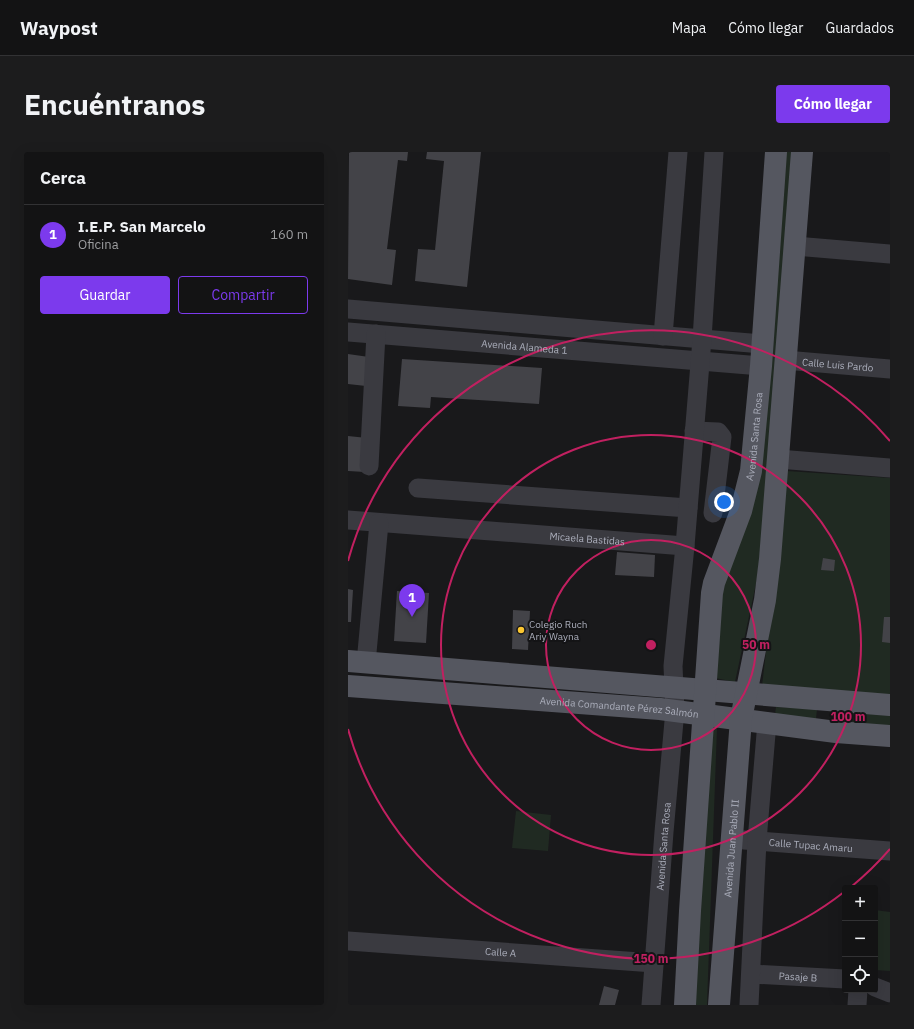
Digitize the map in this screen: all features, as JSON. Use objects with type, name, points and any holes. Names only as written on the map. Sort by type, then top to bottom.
[{"type":"main road","name":"Avenida Santa Rosa","points":[[704,714],[712,592],[714,582],[741,510],[751,471],[761,366],[776,152]]},
{"type":"main road","points":[[746,693],[765,600],[770,558],[802,152]]},
{"type":"main road","points":[[357,662],[890,705]]},
{"type":"main road","name":"Avenida Comandante Pérez Salmón","points":[[348,686],[675,710],[836,732],[890,736]]},
{"type":"main road","name":"Avenida Juan Pablo II","points":[[719,1005],[741,719],[746,693]]},
{"type":"main road","points":[[836,732],[831,724],[830,715],[833,707],[840,701]]},
{"type":"main road","points":[[685,1005],[704,714]]},
{"type":"street","points":[[663,336],[678,152]]},
{"type":"street","points":[[674,688],[673,666],[685,546],[702,339],[714,152]]},
{"type":"street","points":[[795,246],[890,254]]},
{"type":"street","points":[[348,309],[762,344]]},
{"type":"street","points":[[510,345],[505,338],[505,332],[508,324],[513,323]]},
{"type":"street","name":"Avenida Alameda 1","points":[[348,332],[761,366]]},
{"type":"street","points":[[369,466],[376,334]]},
{"type":"street","name":"Calle Luis Pardo","points":[[785,360],[890,369]]},
{"type":"street","points":[[694,431],[718,432],[722,437],[713,513]]},
{"type":"street","points":[[778,459],[890,468]]},
{"type":"street","points":[[418,488],[688,508]]},
{"type":"street","name":"Micaela Bastidas","points":[[348,520],[685,546]]},
{"type":"street","points":[[357,662],[379,523]]},
{"type":"street","name":"Avenida Santa Rosa","points":[[651,1005],[675,710],[674,688]]},
{"type":"street","points":[[749,1005],[757,841],[767,722]]},
{"type":"street","name":"Calle Tupac Amaru","points":[[731,840],[890,851]]},
{"type":"street","name":"Calle A","points":[[348,941],[654,963]]},
{"type":"street","name":"Pasaje B","points":[[751,974],[842,979]]},
{"type":"street","points":[[878,988],[890,993]]},
{"type":"street","points":[[857,1005],[858,993]]},
{"type":"shaded area","points":[[782,152],[797,152],[765,513],[757,579],[735,682],[705,676],[718,586],[752,511]]},
{"type":"shaded area","points":[[787,471],[890,478],[890,695],[762,686]]},
{"type":"shaded area","points":[[776,707],[817,709],[815,729],[774,721]]},
{"type":"shaded area","points":[[857,709],[890,709],[890,729],[852,725],[849,720],[851,714]]},
{"type":"shaded area","points":[[701,727],[717,728],[707,1005],[687,1005]]},
{"type":"shaded area","points":[[516,811],[551,815],[548,851],[512,848]]},
{"type":"shaded area","points":[[878,910],[890,912],[890,971],[878,970]]},
{"type":"building","points":[[349,152],[408,152],[407,161],[398,160],[387,249],[396,250],[392,285],[348,279]]},
{"type":"building","points":[[427,152],[481,152],[467,287],[415,281],[418,249],[435,250],[444,161],[426,159]]},
{"type":"building","points":[[348,354],[369,357],[366,386],[348,384]]},
{"type":"building","points":[[402,359],[542,368],[539,404],[431,397],[430,408],[398,406]]},
{"type":"building","points":[[348,436],[367,438],[365,472],[348,471]]},
{"type":"building","points":[[617,552],[655,555],[654,577],[615,575]]},
{"type":"building","points":[[823,558],[835,560],[834,571],[821,570]]},
{"type":"building","points":[[348,589],[353,590],[351,622],[348,622]]},
{"type":"building","points":[[397,591],[429,593],[426,643],[394,641]]},
{"type":"building","name":"Colegio Ruch Ariy Wayna","points":[[513,610],[530,611],[528,650],[512,649]]},
{"type":"building","points":[[884,617],[890,617],[890,643],[882,642]]},
{"type":"building","points":[[604,986],[619,990],[615,1005],[599,1005]]},
{"type":"place","name":"I.E.P. San Marcelo","points":[[412,617]]},
{"type":"place","name":"Colegio Ruch Ariy Wayna","points":[[521,630]]}]
